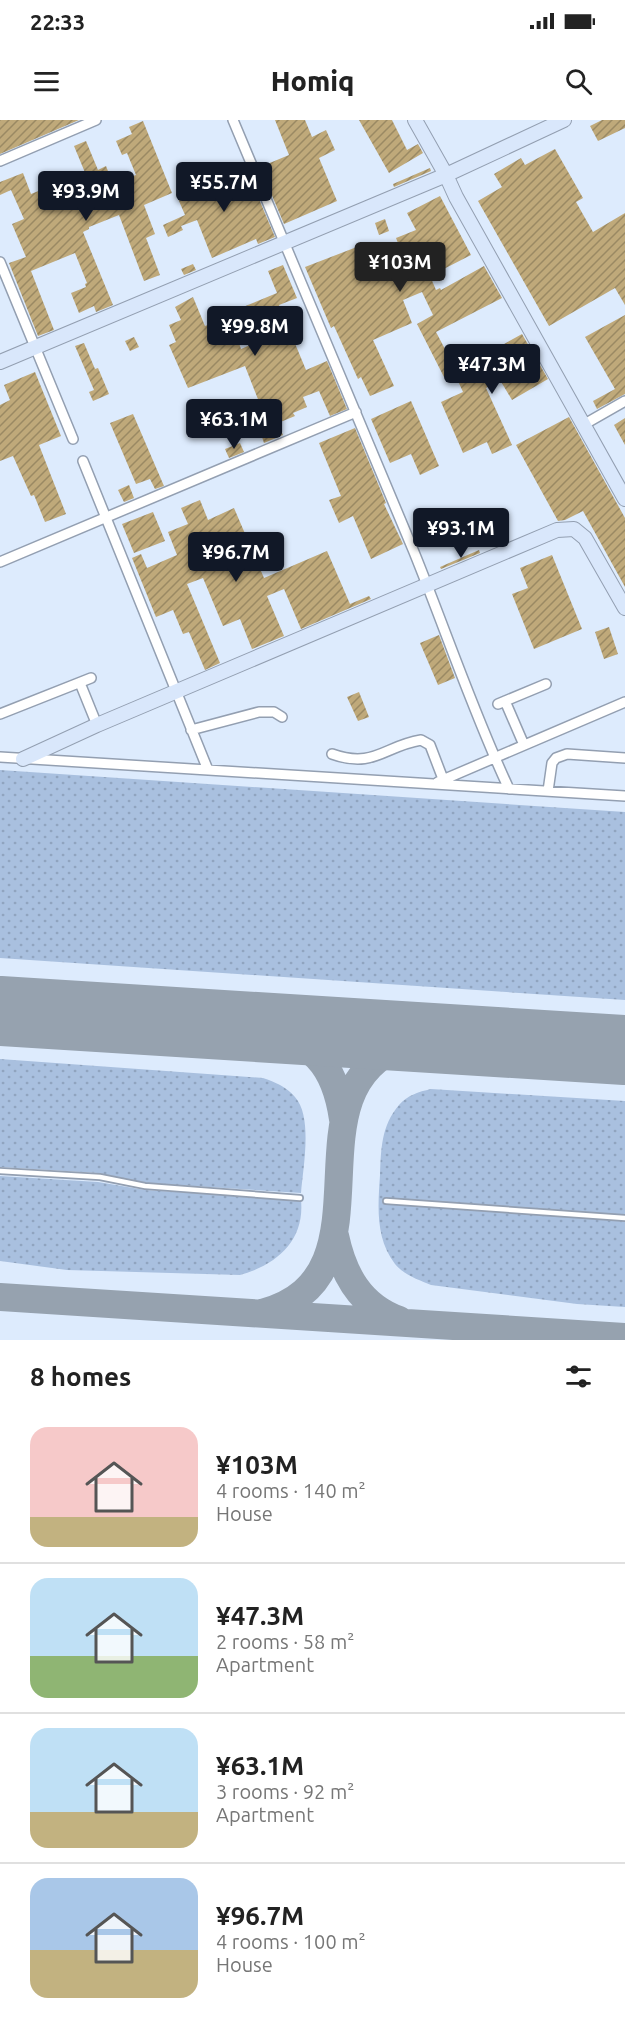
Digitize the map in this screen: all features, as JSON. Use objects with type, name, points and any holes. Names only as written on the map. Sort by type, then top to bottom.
[{"type":"street","points":[[0,161],[96,120]]},
{"type":"street","points":[[233,120],[356,412],[494,757],[509,789]]},
{"type":"street","points":[[415,120],[456,198],[625,499]]},
{"type":"street","points":[[0,362],[446,176],[564,120]]},
{"type":"street","points":[[0,262],[73,439]]},
{"type":"street","points":[[583,425],[625,401]]},
{"type":"street","points":[[0,562],[356,412]]},
{"type":"street","points":[[83,461],[208,770]]},
{"type":"street","points":[[23,759],[97,725],[557,530],[574,529],[585,538],[625,608]]},
{"type":"street","points":[[0,714],[91,678]]},
{"type":"street","points":[[80,682],[97,725]]},
{"type":"street","points":[[525,745],[502,702],[546,684]]},
{"type":"street","points":[[440,781],[625,702]]},
{"type":"street","points":[[191,730],[259,712],[274,712],[282,717]]},
{"type":"street","points":[[332,754],[356,760],[367,759],[421,740],[430,745],[440,781]]},
{"type":"street","points":[[548,791],[552,763],[561,755],[625,758]]},
{"type":"street","points":[[0,757],[440,781],[509,789],[625,796]]},
{"type":"lane","points":[[0,1171],[99,1177],[145,1186],[300,1198]]},
{"type":"lane","points":[[386,1201],[625,1218]]},
{"type":"shaded area","points":[[0,770],[625,812],[625,1000],[0,958]]},
{"type":"shaded area","points":[[0,1059],[263,1078],[276,1083],[295,1097],[304,1117],[306,1143],[301,1193],[146,1183],[98,1173],[0,1167]]},
{"type":"shaded area","points":[[431,1089],[625,1101],[625,1307],[577,1304],[431,1285],[407,1274],[395,1264],[384,1243],[379,1221],[383,1139],[389,1121],[399,1105],[414,1094]]},
{"type":"shaded area","points":[[0,1176],[98,1182],[145,1190],[301,1200],[301,1215],[298,1228],[286,1249],[265,1265],[240,1275],[67,1270],[0,1261]]},
{"type":"building","points":[[0,120],[79,120],[0,154]]},
{"type":"building","points":[[275,120],[305,120],[312,137],[326,130],[335,150],[319,158],[337,201],[284,224],[260,167],[289,155]]},
{"type":"building","points":[[359,120],[392,120],[407,150],[418,144],[423,153],[389,173]]},
{"type":"building","points":[[602,120],[625,120],[625,128],[598,141],[590,126]]},
{"type":"building","points":[[143,121],[172,193],[144,205],[155,234],[146,238],[160,275],[144,281],[119,215],[89,227],[83,232],[113,305],[96,312],[94,306],[79,313],[71,293],[86,287],[87,283],[75,253],[31,271],[54,330],[38,336],[9,263],[26,257],[12,224],[24,219],[11,190],[0,195],[0,182],[23,173],[31,194],[41,190],[43,196],[74,183],[73,180],[86,175],[74,146],[86,141],[98,170],[106,166],[113,184],[136,175],[127,153],[122,155],[116,141],[132,134],[129,127]]},
{"type":"building","points":[[555,149],[583,198],[576,202],[593,232],[625,213],[625,305],[615,288],[549,326],[478,201],[502,187],[494,174],[521,158],[525,165]]},
{"type":"building","points":[[245,166],[275,237],[258,244],[256,239],[212,258],[197,220],[181,226],[183,230],[168,237],[163,225],[185,215],[176,194]]},
{"type":"building","points":[[430,168],[431,171],[394,187],[393,184]]},
{"type":"building","points":[[440,196],[471,255],[430,276],[436,290],[440,288],[441,290],[484,266],[502,298],[436,332],[456,370],[444,377],[417,324],[433,315],[422,292],[403,300],[412,323],[373,340],[394,386],[370,396],[361,377],[358,379],[334,326],[331,328],[305,267],[362,245],[374,271],[404,258],[396,238],[416,230],[407,213]]},
{"type":"building","points":[[385,219],[389,231],[379,235],[375,223]]},
{"type":"building","points":[[193,264],[196,270],[184,275],[181,269]]},
{"type":"building","points":[[283,265],[297,298],[279,305],[306,370],[327,361],[347,409],[330,416],[319,391],[303,397],[307,407],[293,413],[295,416],[278,423],[283,435],[264,443],[261,434],[270,430],[245,366],[188,388],[169,345],[176,342],[169,325],[181,320],[175,307],[193,297],[205,326],[218,321],[222,330],[233,326],[241,349],[257,342],[243,307],[277,293],[268,271]]},
{"type":"building","points":[[625,315],[625,394],[597,409],[593,401],[615,389],[585,337]]},
{"type":"building","points":[[522,334],[548,379],[512,400],[500,380],[486,388],[512,445],[492,454],[487,442],[463,453],[441,402],[463,392],[458,381],[483,369],[477,359]]},
{"type":"building","points":[[134,337],[139,347],[130,351],[125,341]]},
{"type":"building","points":[[84,343],[109,394],[93,401],[89,392],[94,390],[75,346]]},
{"type":"building","points":[[35,372],[61,436],[39,445],[66,514],[45,522],[34,495],[31,496],[13,456],[0,461],[0,405],[10,400],[4,385]]},
{"type":"building","points":[[411,401],[439,466],[420,475],[411,454],[390,463],[371,419]]},
{"type":"building","points":[[133,414],[164,486],[155,489],[150,479],[136,484],[110,423]]},
{"type":"building","points":[[569,417],[625,518],[625,587],[583,511],[558,521],[516,445]]},
{"type":"building","points":[[625,418],[625,445],[614,425]]},
{"type":"building","points":[[355,428],[386,503],[384,504],[403,544],[371,559],[353,516],[339,523],[329,500],[341,496],[319,443]]},
{"type":"building","points":[[240,443],[244,452],[229,458],[225,449]]},
{"type":"building","points":[[129,485],[134,498],[124,502],[118,490]]},
{"type":"building","points":[[200,500],[208,520],[234,508],[264,578],[327,551],[350,604],[369,596],[371,599],[301,629],[284,589],[267,596],[284,636],[252,649],[240,619],[223,626],[203,578],[187,584],[220,663],[205,670],[189,632],[183,634],[173,610],[156,617],[132,558],[141,554],[147,568],[177,555],[168,532],[188,524],[181,508]]},
{"type":"building","points":[[153,512],[165,541],[134,553],[122,524]]},
{"type":"building","points":[[479,550],[480,553],[441,569],[440,567]]},
{"type":"building","points":[[552,555],[582,629],[534,649],[512,594],[528,588],[520,568]]},
{"type":"building","points":[[609,627],[618,654],[604,659],[595,632]]},
{"type":"building","points":[[439,635],[455,678],[438,685],[420,643]]},
{"type":"building","points":[[359,692],[369,717],[358,721],[347,697]]},
{"type":"taxiway","points":[[257,1027],[293,1039],[318,1057],[334,1083],[343,1119]]},
{"type":"taxiway","points":[[262,1313],[303,1293],[325,1262],[335,1225],[341,1141],[349,1102],[367,1069],[403,1045],[438,1038]]},
{"type":"taxiway","points":[[335,1236],[348,1276],[355,1287],[374,1306],[399,1320]]},
{"type":"taxiway","points":[[0,1297],[625,1337]]},
{"type":"runway","points":[[0,1011],[625,1050]]}]
